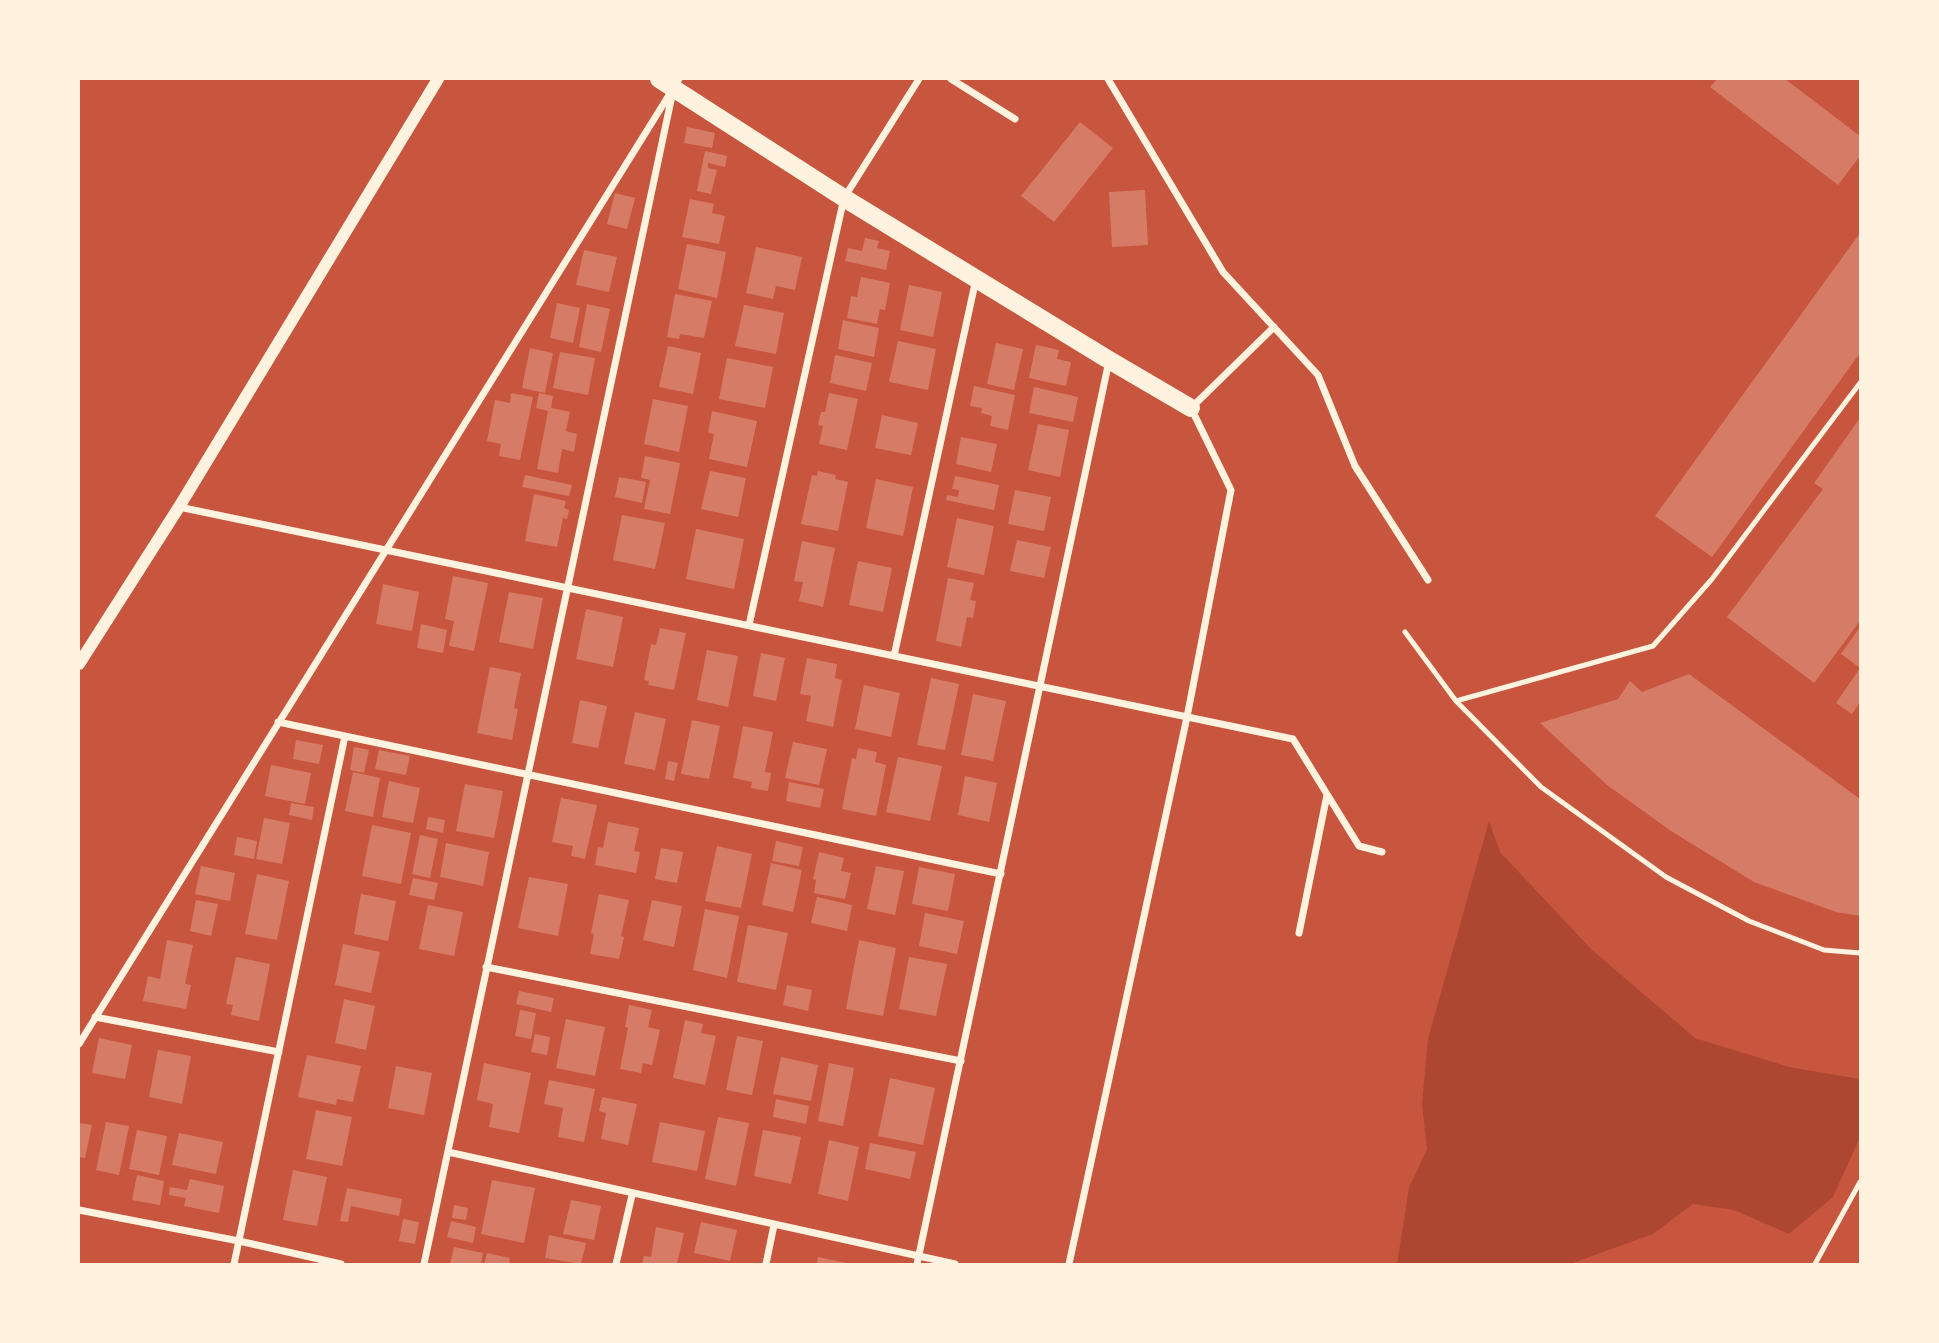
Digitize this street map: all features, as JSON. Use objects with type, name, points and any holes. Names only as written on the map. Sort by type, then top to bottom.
[{"type":"main road","points":[[670,82],[844,198],[1192,408]]},
{"type":"street","points":[[79,664],[179,507],[438,79]]},
{"type":"street","points":[[749,625],[844,198],[919,79]]},
{"type":"street","points":[[951,79],[1015,119]]},
{"type":"street","points":[[1108,79],[1223,272],[1318,375],[1355,466],[1428,580]]},
{"type":"street","points":[[79,1044],[387,550],[670,82]]},
{"type":"street","points":[[424,1264],[567,588],[670,82]]},
{"type":"street","points":[[894,656],[976,279]]},
{"type":"street","points":[[1069,1264],[1186,717],[1231,490],[1192,408],[1274,327]]},
{"type":"street","points":[[918,1260],[1109,360]]},
{"type":"street","points":[[179,507],[1293,739],[1359,846],[1382,852]]},
{"type":"street","points":[[278,722],[1002,874]]},
{"type":"street","points":[[234,1264],[345,736]]},
{"type":"street","points":[[1299,933],[1327,794]]},
{"type":"street","points":[[486,967],[961,1061]]},
{"type":"street","points":[[95,1017],[279,1052]]},
{"type":"street","points":[[448,1153],[774,1225],[918,1260],[955,1264]]},
{"type":"street","points":[[617,1264],[632,1195]]},
{"type":"street","points":[[79,1210],[341,1264]]},
{"type":"street","points":[[766,1264],[774,1225]]},
{"type":"lane","points":[[1456,701],[1653,646],[1712,579],[1860,383]]},
{"type":"lane","points":[[1405,632],[1456,701],[1541,787],[1665,877],[1749,921],[1824,950],[1860,953]]},
{"type":"lane","points":[[1815,1264],[1860,1182]]},
{"type":"shaded area","points":[[1489,821],[1500,852],[1592,950],[1695,1038],[1789,1067],[1860,1079],[1860,1137],[1833,1197],[1789,1234],[1734,1210],[1693,1204],[1653,1234],[1570,1264],[1397,1264],[1409,1188],[1427,1149],[1422,1104],[1428,1039]]},
{"type":"building","points":[[1717,79],[1785,79],[1860,136],[1860,156],[1838,185],[1710,87]]},
{"type":"building","points":[[1080,122],[1113,148],[1054,222],[1021,196]]},
{"type":"building","points":[[687,127],[715,133],[712,148],[684,143]]},
{"type":"building","points":[[705,151],[727,156],[725,167],[708,163],[708,168],[717,170],[711,194],[697,191]]},
{"type":"building","points":[[1145,190],[1148,245],[1112,247],[1109,192]]},
{"type":"building","points":[[615,193],[635,198],[627,229],[607,224]]},
{"type":"building","points":[[690,199],[714,204],[712,213],[725,216],[719,244],[682,237]]},
{"type":"building","points":[[1860,233],[1860,353],[1712,557],[1655,516]]},
{"type":"building","points":[[865,238],[879,241],[877,248],[890,251],[886,270],[845,261],[848,248],[862,251]]},
{"type":"building","points":[[687,244],[726,252],[717,298],[678,289]]},
{"type":"building","points":[[756,247],[802,257],[795,290],[776,286],[773,299],[746,293]]},
{"type":"building","points":[[584,250],[617,257],[609,292],[576,285]]},
{"type":"building","points":[[861,277],[890,283],[885,310],[880,309],[877,324],[847,318],[851,296],[857,297]]},
{"type":"building","points":[[909,285],[942,292],[933,337],[900,330]]},
{"type":"building","points":[[675,294],[712,301],[704,338],[680,334],[679,339],[667,337]]},
{"type":"building","points":[[557,303],[580,308],[573,343],[550,338]]},
{"type":"building","points":[[587,304],[610,309],[601,352],[579,347]]},
{"type":"building","points":[[744,305],[784,313],[776,354],[735,346]]},
{"type":"building","points":[[843,320],[879,328],[874,357],[838,349]]},
{"type":"building","points":[[898,341],[936,349],[928,390],[889,382]]},
{"type":"building","points":[[996,343],[1023,349],[1014,390],[987,384]]},
{"type":"building","points":[[1036,345],[1059,350],[1057,359],[1071,362],[1066,386],[1029,378]]},
{"type":"building","points":[[668,346],[701,353],[693,394],[659,387]]},
{"type":"building","points":[[530,348],[553,353],[545,393],[522,388]]},
{"type":"building","points":[[560,352],[595,358],[588,395],[553,388]]},
{"type":"building","points":[[835,355],[872,363],[866,391],[830,383]]},
{"type":"building","points":[[727,358],[773,367],[765,408],[719,399]]},
{"type":"building","points":[[974,386],[1015,395],[1008,430],[990,426],[992,416],[981,413],[982,408],[970,406]]},
{"type":"building","points":[[1034,387],[1078,397],[1073,422],[1029,413]]},
{"type":"building","points":[[511,393],[533,397],[520,460],[499,456],[501,444],[487,441],[495,400],[510,403]]},
{"type":"building","points":[[539,393],[553,396],[551,408],[570,412],[566,431],[577,434],[574,452],[562,449],[558,473],[537,469],[548,411],[536,408]]},
{"type":"building","points":[[829,393],[858,399],[847,450],[819,444],[823,426],[818,425],[821,412],[825,412]]},
{"type":"building","points":[[653,399],[688,406],[679,452],[644,444]]},
{"type":"building","points":[[712,411],[757,421],[747,467],[709,459],[714,434],[708,433]]},
{"type":"building","points":[[882,415],[918,423],[911,455],[875,448]]},
{"type":"building","points":[[1860,418],[1860,621],[1814,683],[1727,617],[1823,489],[1814,483]]},
{"type":"building","points":[[1038,424],[1069,430],[1060,477],[1028,470]]},
{"type":"building","points":[[961,437],[997,444],[991,472],[956,464]]},
{"type":"building","points":[[645,456],[680,463],[670,514],[644,509],[650,480],[641,478]]},
{"type":"building","points":[[710,471],[746,478],[738,517],[701,509]]},
{"type":"building","points":[[818,471],[836,475],[835,479],[848,482],[838,531],[801,524],[812,475],[817,476]]},
{"type":"building","points":[[525,475],[572,485],[569,496],[522,487]]},
{"type":"building","points":[[955,476],[999,485],[994,510],[946,500],[947,495],[958,497],[959,490],[952,489]]},
{"type":"building","points":[[619,477],[646,482],[642,503],[615,497]]},
{"type":"building","points":[[876,479],[913,487],[903,536],[866,528]]},
{"type":"building","points":[[1015,490],[1051,497],[1044,531],[1008,524]]},
{"type":"building","points":[[534,494],[566,501],[564,508],[569,510],[567,519],[563,518],[557,547],[525,541]]},
{"type":"building","points":[[622,515],[665,523],[655,569],[613,560]]},
{"type":"building","points":[[957,518],[994,526],[984,575],[947,567]]},
{"type":"building","points":[[696,529],[744,539],[734,589],[686,579]]},
{"type":"building","points":[[1017,540],[1051,547],[1044,578],[1010,571]]},
{"type":"building","points":[[802,541],[835,548],[823,607],[799,601],[803,582],[794,581]]},
{"type":"building","points":[[858,561],[892,568],[883,612],[849,605]]},
{"type":"building","points":[[453,576],[488,583],[474,651],[449,646],[454,621],[445,619]]},
{"type":"building","points":[[948,578],[974,583],[970,600],[976,601],[973,618],[967,617],[961,647],[936,641]]},
{"type":"building","points":[[383,584],[419,592],[412,631],[376,624]]},
{"type":"building","points":[[509,592],[543,598],[533,649],[499,642]]},
{"type":"building","points":[[586,609],[623,617],[613,667],[576,659]]},
{"type":"building","points":[[421,624],[447,630],[443,653],[417,648]]},
{"type":"building","points":[[1860,627],[1860,668],[1841,654]]},
{"type":"building","points":[[660,628],[686,633],[674,690],[648,685],[649,681],[644,680],[651,644],[656,645]]},
{"type":"building","points":[[707,650],[738,656],[728,707],[697,700]]},
{"type":"building","points":[[761,653],[785,658],[776,701],[753,696]]},
{"type":"building","points":[[807,658],[837,664],[835,678],[842,680],[833,727],[806,721],[811,696],[800,694]]},
{"type":"building","points":[[490,667],[521,673],[514,708],[518,709],[512,740],[477,733]]},
{"type":"building","points":[[1860,668],[1860,702],[1852,714],[1836,703]]},
{"type":"building","points":[[1689,674],[1860,799],[1860,916],[1836,912],[1754,882],[1671,831],[1607,785],[1540,723],[1618,699],[1630,681],[1642,692]]},
{"type":"building","points":[[931,678],[959,684],[945,750],[917,745]]},
{"type":"building","points":[[864,685],[900,693],[891,737],[855,729]]},
{"type":"building","points":[[973,694],[1006,701],[993,761],[961,755]]},
{"type":"building","points":[[580,700],[607,706],[598,748],[572,743]]},
{"type":"building","points":[[635,712],[666,719],[655,770],[624,764]]},
{"type":"building","points":[[692,720],[720,726],[709,779],[681,774]]},
{"type":"building","points":[[743,726],[773,732],[765,772],[771,773],[768,791],[751,788],[752,782],[733,778]]},
{"type":"building","points":[[296,740],[323,745],[319,764],[293,759]]},
{"type":"building","points":[[793,742],[827,749],[819,785],[785,778]]},
{"type":"building","points":[[354,747],[369,750],[364,773],[350,770]]},
{"type":"building","points":[[858,748],[877,752],[875,762],[886,765],[876,816],[842,809],[852,758],[856,759]]},
{"type":"building","points":[[379,750],[410,756],[406,775],[375,769]]},
{"type":"building","points":[[898,757],[942,766],[930,821],[886,812]]},
{"type":"building","points":[[668,761],[678,763],[674,781],[665,779]]},
{"type":"building","points":[[271,765],[311,773],[305,804],[265,796]]},
{"type":"building","points":[[353,772],[380,778],[373,817],[345,811]]},
{"type":"building","points":[[965,776],[997,783],[989,822],[958,815]]},
{"type":"building","points":[[389,781],[420,788],[413,823],[382,817]]},
{"type":"building","points":[[789,782],[824,789],[820,808],[786,801]]},
{"type":"building","points":[[465,784],[503,791],[494,838],[456,831]]},
{"type":"building","points":[[561,798],[597,805],[585,859],[571,856],[573,846],[552,842]]},
{"type":"building","points":[[291,803],[314,807],[312,820],[289,815]]},
{"type":"building","points":[[428,817],[445,820],[443,833],[426,829]]},
{"type":"building","points":[[264,818],[290,823],[282,864],[256,859]]},
{"type":"building","points":[[608,822],[639,828],[634,851],[640,852],[636,873],[595,865],[598,847],[603,848]]},
{"type":"building","points":[[372,825],[411,833],[401,884],[362,876]]},
{"type":"building","points":[[420,835],[438,839],[430,878],[412,874]]},
{"type":"building","points":[[237,837],[257,841],[254,859],[234,855]]},
{"type":"building","points":[[776,841],[803,847],[799,866],[772,861]]},
{"type":"building","points":[[446,843],[489,852],[483,886],[440,877]]},
{"type":"building","points":[[717,846],[752,854],[741,908],[705,901]]},
{"type":"building","points":[[661,848],[683,852],[677,883],[655,879]]},
{"type":"building","points":[[819,852],[844,858],[841,871],[851,873],[845,899],[814,893],[816,880],[813,879]]},
{"type":"building","points":[[771,863],[802,870],[793,912],[762,905]]},
{"type":"building","points":[[201,866],[235,873],[230,901],[195,894]]},
{"type":"building","points":[[876,866],[904,871],[895,915],[867,909]]},
{"type":"building","points":[[919,867],[955,874],[948,911],[912,904]]},
{"type":"building","points":[[257,874],[289,881],[277,940],[245,934]]},
{"type":"building","points":[[529,877],[568,884],[558,936],[518,928]]},
{"type":"building","points":[[413,878],[438,883],[434,900],[409,895]]},
{"type":"building","points":[[361,894],[396,901],[388,941],[354,934]]},
{"type":"building","points":[[599,894],[629,900],[619,959],[590,954],[594,934],[591,933]]},
{"type":"building","points":[[817,897],[852,905],[847,931],[811,923]]},
{"type":"building","points":[[196,900],[218,904],[211,936],[190,931]]},
{"type":"building","points":[[652,900],[682,906],[674,947],[643,940]]},
{"type":"building","points":[[428,905],[463,912],[454,956],[419,949]]},
{"type":"building","points":[[705,909],[739,916],[727,978],[693,970]]},
{"type":"building","points":[[925,913],[964,921],[957,954],[919,946]]},
{"type":"building","points":[[748,925],[788,933],[776,990],[737,982]]},
{"type":"building","points":[[167,940],[193,945],[185,984],[191,985],[186,1009],[143,1001],[148,976],[160,979]]},
{"type":"building","points":[[859,940],[896,948],[883,1016],[846,1009]]},
{"type":"building","points":[[343,944],[380,952],[371,993],[335,985]]},
{"type":"building","points":[[236,957],[270,964],[259,1021],[231,1015],[233,1005],[226,1004]]},
{"type":"building","points":[[909,957],[947,964],[936,1016],[899,1009]]},
{"type":"building","points":[[787,985],[812,990],[808,1011],[783,1005]]},
{"type":"building","points":[[519,991],[554,998],[551,1012],[516,1004]]},
{"type":"building","points":[[344,999],[375,1006],[366,1050],[335,1043]]},
{"type":"building","points":[[629,1005],[652,1010],[648,1027],[660,1030],[652,1065],[643,1063],[641,1073],[620,1069],[628,1028],[625,1027]]},
{"type":"building","points":[[520,1010],[536,1013],[531,1039],[515,1036]]},
{"type":"building","points":[[566,1019],[605,1027],[595,1076],[556,1068]]},
{"type":"building","points":[[685,1020],[703,1024],[701,1033],[716,1036],[705,1085],[673,1078]]},
{"type":"building","points":[[535,1034],[550,1037],[547,1055],[531,1052]]},
{"type":"building","points":[[737,1036],[763,1041],[752,1095],[726,1090]]},
{"type":"building","points":[[99,1038],[132,1045],[125,1079],[92,1073]]},
{"type":"building","points":[[158,1050],[191,1056],[182,1104],[149,1097]]},
{"type":"building","points":[[307,1055],[361,1066],[353,1102],[337,1099],[336,1105],[298,1097]]},
{"type":"building","points":[[781,1057],[818,1065],[811,1101],[773,1094]]},
{"type":"building","points":[[484,1063],[531,1073],[519,1133],[489,1127],[493,1104],[477,1100]]},
{"type":"building","points":[[829,1063],[854,1068],[843,1126],[818,1121]]},
{"type":"building","points":[[396,1066],[432,1073],[424,1115],[388,1108]]},
{"type":"building","points":[[890,1078],[935,1088],[923,1145],[878,1136]]},
{"type":"building","points":[[549,1080],[595,1089],[584,1142],[558,1137],[563,1108],[544,1104]]},
{"type":"building","points":[[602,1097],[637,1104],[628,1145],[601,1139],[606,1113],[599,1111]]},
{"type":"building","points":[[776,1099],[809,1106],[806,1124],[773,1117]]},
{"type":"building","points":[[316,1110],[352,1117],[342,1166],[306,1159]]},
{"type":"building","points":[[718,1117],[749,1123],[736,1186],[705,1179]]},
{"type":"building","points":[[106,1122],[129,1126],[119,1175],[96,1170]]},
{"type":"building","points":[[660,1122],[705,1131],[697,1171],[652,1162]]},
{"type":"building","points":[[79,1123],[92,1125],[85,1158],[79,1157]]},
{"type":"building","points":[[137,1130],[167,1136],[159,1175],[129,1169]]},
{"type":"building","points":[[763,1130],[801,1137],[791,1184],[754,1176]]},
{"type":"building","points":[[179,1133],[223,1142],[216,1174],[172,1165]]},
{"type":"building","points":[[829,1140],[859,1147],[848,1201],[818,1194]]},
{"type":"building","points":[[870,1143],[916,1152],[910,1179],[865,1169]]},
{"type":"building","points":[[293,1170],[327,1177],[317,1226],[283,1220]]},
{"type":"building","points":[[137,1175],[164,1181],[160,1205],[132,1200]]},
{"type":"building","points":[[190,1179],[224,1186],[219,1213],[184,1206],[186,1198],[169,1195],[170,1187],[187,1190]]},
{"type":"building","points":[[492,1180],[535,1188],[524,1243],[481,1234]]},
{"type":"building","points":[[347,1188],[402,1199],[399,1216],[351,1206],[348,1222],[340,1221]]},
{"type":"building","points":[[571,1200],[601,1206],[594,1240],[563,1234]]},
{"type":"building","points":[[454,1205],[468,1208],[466,1220],[452,1218]]},
{"type":"building","points":[[403,1219],[419,1222],[415,1244],[399,1241]]},
{"type":"building","points":[[451,1221],[476,1227],[473,1243],[447,1237]]},
{"type":"building","points":[[701,1222],[737,1230],[730,1261],[694,1253]]},
{"type":"building","points":[[656,1227],[684,1233],[677,1264],[642,1264],[644,1256],[651,1257]]},
{"type":"building","points":[[549,1235],[586,1243],[581,1264],[545,1258]]},
{"type":"building","points":[[454,1247],[483,1253],[481,1264],[450,1264]]},
{"type":"building","points":[[487,1253],[510,1258],[509,1264],[484,1264]]},
{"type":"building","points":[[818,1257],[846,1263],[846,1264],[817,1264]]}]
